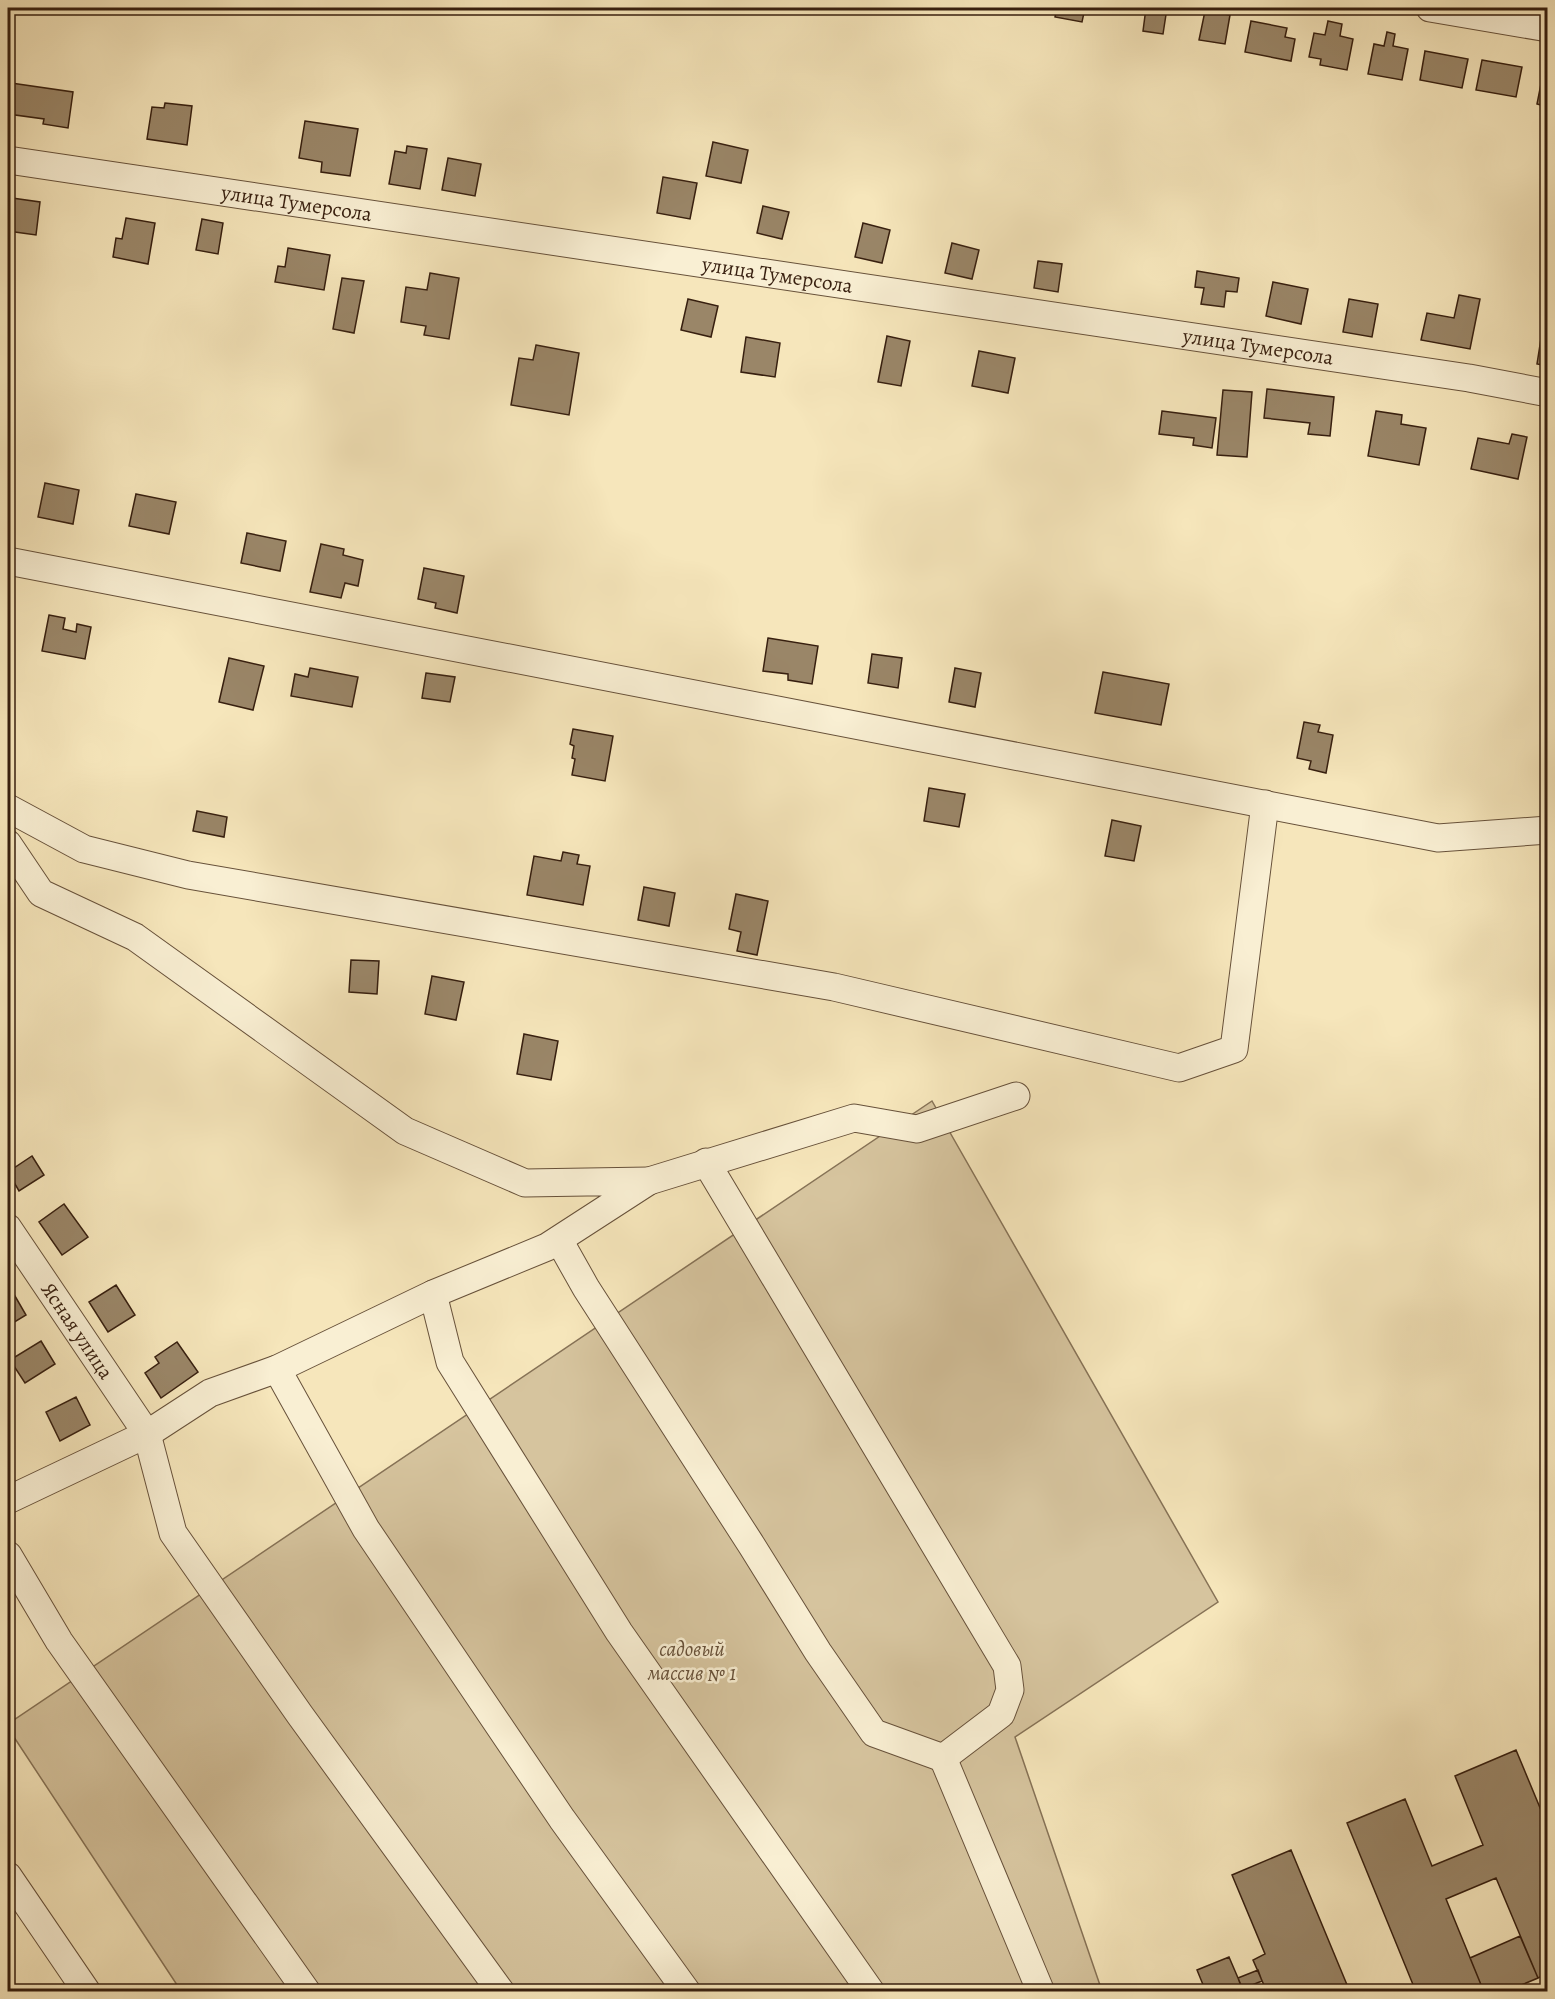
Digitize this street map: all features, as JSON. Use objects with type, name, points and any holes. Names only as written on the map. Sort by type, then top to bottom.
[{"type":"street","points":[[1430,8],[1548,28]]},
{"type":"street","name":"улица Тумерсола","points":[[8,160],[1433,373],[1548,393]]},
{"type":"street","points":[[8,561],[1438,838],[1548,830]]},
{"type":"street","points":[[8,808],[84,849],[188,875],[834,987],[1179,1068],[1234,1049],[1265,804]]},
{"type":"street","points":[[8,844],[41,893],[135,937],[405,1131],[525,1183],[649,1181]]},
{"type":"street","points":[[8,1500],[147,1434],[210,1393],[277,1369],[433,1294],[547,1247],[649,1181],[854,1118],[917,1129],[1016,1096]]},
{"type":"street","points":[[706,1162],[1007,1666],[1010,1690],[1001,1714],[942,1758]]},
{"type":"street","name":"Ясная улица","points":[[8,1228],[147,1434],[173,1533],[300,1715],[501,1992]]},
{"type":"street","points":[[559,1240],[586,1288],[818,1652],[874,1733],[942,1758],[1041,1992]]},
{"type":"street","points":[[433,1294],[450,1362],[619,1632],[872,1992]]},
{"type":"street","points":[[277,1369],[366,1529],[562,1819],[687,1992]]},
{"type":"street","points":[[8,1554],[59,1641],[307,1992]]},
{"type":"street","points":[[8,1876],[87,1992]]},
{"type":"green space","name":"садовый массив № 1","points":[[932,1101],[1218,1602],[1015,1737],[1102,1991],[181,1991],[8,1728],[8,1724]]},
{"type":"building","points":[[1057,8],[1085,8],[1082,22],[1055,17]]},
{"type":"building","points":[[1146,8],[1167,8],[1163,34],[1143,31]]},
{"type":"building","points":[[1205,11],[1230,15],[1225,44],[1199,40]]},
{"type":"building","points":[[1251,21],[1287,28],[1285,37],[1295,39],[1291,61],[1245,52]]},
{"type":"building","points":[[1328,21],[1342,24],[1340,36],[1353,39],[1347,70],[1320,65],[1321,59],[1309,57],[1314,33],[1325,35]]},
{"type":"building","points":[[1387,32],[1395,34],[1393,46],[1408,49],[1402,80],[1368,74],[1374,44],[1384,46]]},
{"type":"building","points":[[1425,51],[1468,59],[1462,88],[1420,80]]},
{"type":"building","points":[[1482,60],[1522,67],[1516,97],[1476,90]]},
{"type":"building","points":[[1543,74],[1548,75],[1548,107],[1537,104]]},
{"type":"building","points":[[11,83],[73,92],[68,128],[43,124],[44,119],[8,114]]},
{"type":"building","points":[[165,103],[192,106],[187,145],[147,139],[152,107],[164,108]]},
{"type":"building","points":[[305,121],[358,129],[350,176],[321,172],[322,162],[299,158]]},
{"type":"building","points":[[713,142],[748,150],[741,183],[706,176]]},
{"type":"building","points":[[407,146],[427,149],[420,189],[389,184],[395,151],[406,153]]},
{"type":"building","points":[[448,158],[481,164],[475,196],[442,190]]},
{"type":"building","points":[[663,177],[697,183],[690,219],[657,213]]},
{"type":"building","points":[[12,198],[40,202],[36,235],[8,231],[8,210],[10,210]]},
{"type":"building","points":[[763,206],[789,212],[782,239],[757,233]]},
{"type":"building","points":[[126,218],[155,223],[148,264],[113,257],[116,238],[122,239]]},
{"type":"building","points":[[202,219],[223,223],[218,254],[196,250]]},
{"type":"building","points":[[863,223],[890,230],[882,263],[855,257]]},
{"type":"building","points":[[952,243],[979,250],[972,279],[945,273]]},
{"type":"building","points":[[288,248],[330,255],[324,290],[275,282],[278,266],[285,267]]},
{"type":"building","points":[[1038,261],[1062,264],[1058,292],[1034,288]]},
{"type":"building","points":[[1197,271],[1239,278],[1237,292],[1226,291],[1224,307],[1201,304],[1204,288],[1195,287]]},
{"type":"building","points":[[430,273],[459,278],[449,339],[424,335],[426,326],[401,322],[406,287],[427,290]]},
{"type":"building","points":[[342,278],[364,281],[354,333],[333,329]]},
{"type":"building","points":[[1273,282],[1308,289],[1301,324],[1266,316]]},
{"type":"building","points":[[1459,295],[1480,299],[1470,349],[1421,340],[1427,313],[1454,318]]},
{"type":"building","points":[[688,299],[718,306],[711,337],[681,330]]},
{"type":"building","points":[[1349,299],[1378,304],[1372,337],[1343,332]]},
{"type":"building","points":[[1543,326],[1548,327],[1548,366],[1537,364]]},
{"type":"building","points":[[887,336],[910,341],[901,386],[878,382]]},
{"type":"building","points":[[746,337],[780,343],[775,377],[741,372]]},
{"type":"building","points":[[536,345],[579,353],[569,415],[511,405],[519,358],[533,360]]},
{"type":"building","points":[[979,351],[1015,358],[1008,393],[972,386]]},
{"type":"building","points":[[1267,389],[1334,397],[1330,436],[1308,434],[1310,423],[1264,418]]},
{"type":"building","points":[[1223,390],[1252,392],[1247,457],[1217,455]]},
{"type":"building","points":[[1162,411],[1216,418],[1212,448],[1193,445],[1194,438],[1159,434]]},
{"type":"building","points":[[1376,411],[1402,415],[1401,424],[1426,428],[1419,465],[1368,456]]},
{"type":"building","points":[[1512,434],[1527,437],[1518,479],[1471,469],[1478,438],[1509,444]]},
{"type":"building","points":[[45,483],[79,490],[73,524],[38,517]]},
{"type":"building","points":[[136,494],[176,502],[169,534],[129,526]]},
{"type":"building","points":[[247,533],[286,541],[280,571],[241,563]]},
{"type":"building","points":[[321,544],[344,549],[343,555],[363,560],[358,586],[345,583],[341,598],[310,592]]},
{"type":"building","points":[[424,568],[464,576],[457,613],[435,608],[436,603],[418,599]]},
{"type":"building","points":[[49,615],[65,618],[63,629],[76,632],[77,624],[91,627],[85,659],[42,651]]},
{"type":"building","points":[[768,638],[818,646],[812,684],[788,680],[788,674],[763,671]]},
{"type":"building","points":[[872,654],[902,658],[898,688],[868,683]]},
{"type":"building","points":[[229,658],[264,666],[253,710],[219,702]]},
{"type":"building","points":[[310,668],[358,677],[352,707],[291,696],[295,674],[308,677]]},
{"type":"building","points":[[955,668],[981,673],[975,707],[949,702]]},
{"type":"building","points":[[1103,672],[1169,684],[1161,725],[1095,713]]},
{"type":"building","points":[[426,673],[455,677],[450,702],[422,698]]},
{"type":"building","points":[[1304,722],[1320,725],[1318,732],[1333,735],[1326,773],[1309,769],[1311,761],[1297,758]]},
{"type":"building","points":[[573,729],[613,736],[605,781],[572,775],[575,759],[572,758],[574,746],[570,744]]},
{"type":"building","points":[[929,788],[965,794],[959,827],[924,821]]},
{"type":"building","points":[[197,811],[227,817],[224,837],[193,831]]},
{"type":"building","points":[[1112,820],[1141,826],[1134,861],[1105,856]]},
{"type":"building","points":[[563,852],[579,855],[577,864],[590,866],[583,905],[527,895],[534,856],[561,861]]},
{"type":"building","points":[[644,887],[675,893],[669,926],[638,920]]},
{"type":"building","points":[[736,894],[768,901],[757,955],[737,951],[741,932],[729,929]]},
{"type":"building","points":[[351,960],[379,961],[377,994],[349,992]]},
{"type":"building","points":[[432,976],[464,982],[456,1020],[425,1014]]},
{"type":"building","points":[[524,1034],[558,1041],[551,1080],[517,1074]]},
{"type":"building","points":[[32,1156],[44,1175],[19,1191],[8,1172]]},
{"type":"building","points":[[64,1204],[88,1237],[62,1255],[39,1222]]},
{"type":"building","points":[[8,1284],[26,1315],[8,1326]]},
{"type":"building","points":[[116,1285],[135,1315],[108,1332],[89,1302]]},
{"type":"building","points":[[41,1341],[55,1364],[25,1383],[10,1360]]},
{"type":"building","points":[[177,1342],[198,1372],[161,1398],[145,1373],[159,1363],[155,1357]]},
{"type":"building","points":[[76,1397],[90,1425],[60,1441],[46,1412]]},
{"type":"building","points":[[1516,1750],[1548,1827],[1548,1973],[1538,1978],[1496,1878],[1446,1899],[1484,1992],[1408,1992],[1407,1990],[1414,1987],[1347,1823],[1405,1799],[1432,1866],[1483,1845],[1455,1776]]},
{"type":"building","points":[[1291,1850],[1350,1992],[1282,1992],[1281,1990],[1267,1992],[1253,1960],[1265,1954],[1232,1875]]},
{"type":"building","points":[[1520,1936],[1538,1978],[1505,1992],[1484,1992],[1470,1958]]},
{"type":"building","points":[[1229,1957],[1244,1992],[1206,1992],[1197,1970]]},
{"type":"building","points":[[1258,1970],[1262,1981],[1242,1989],[1238,1978]]}]
